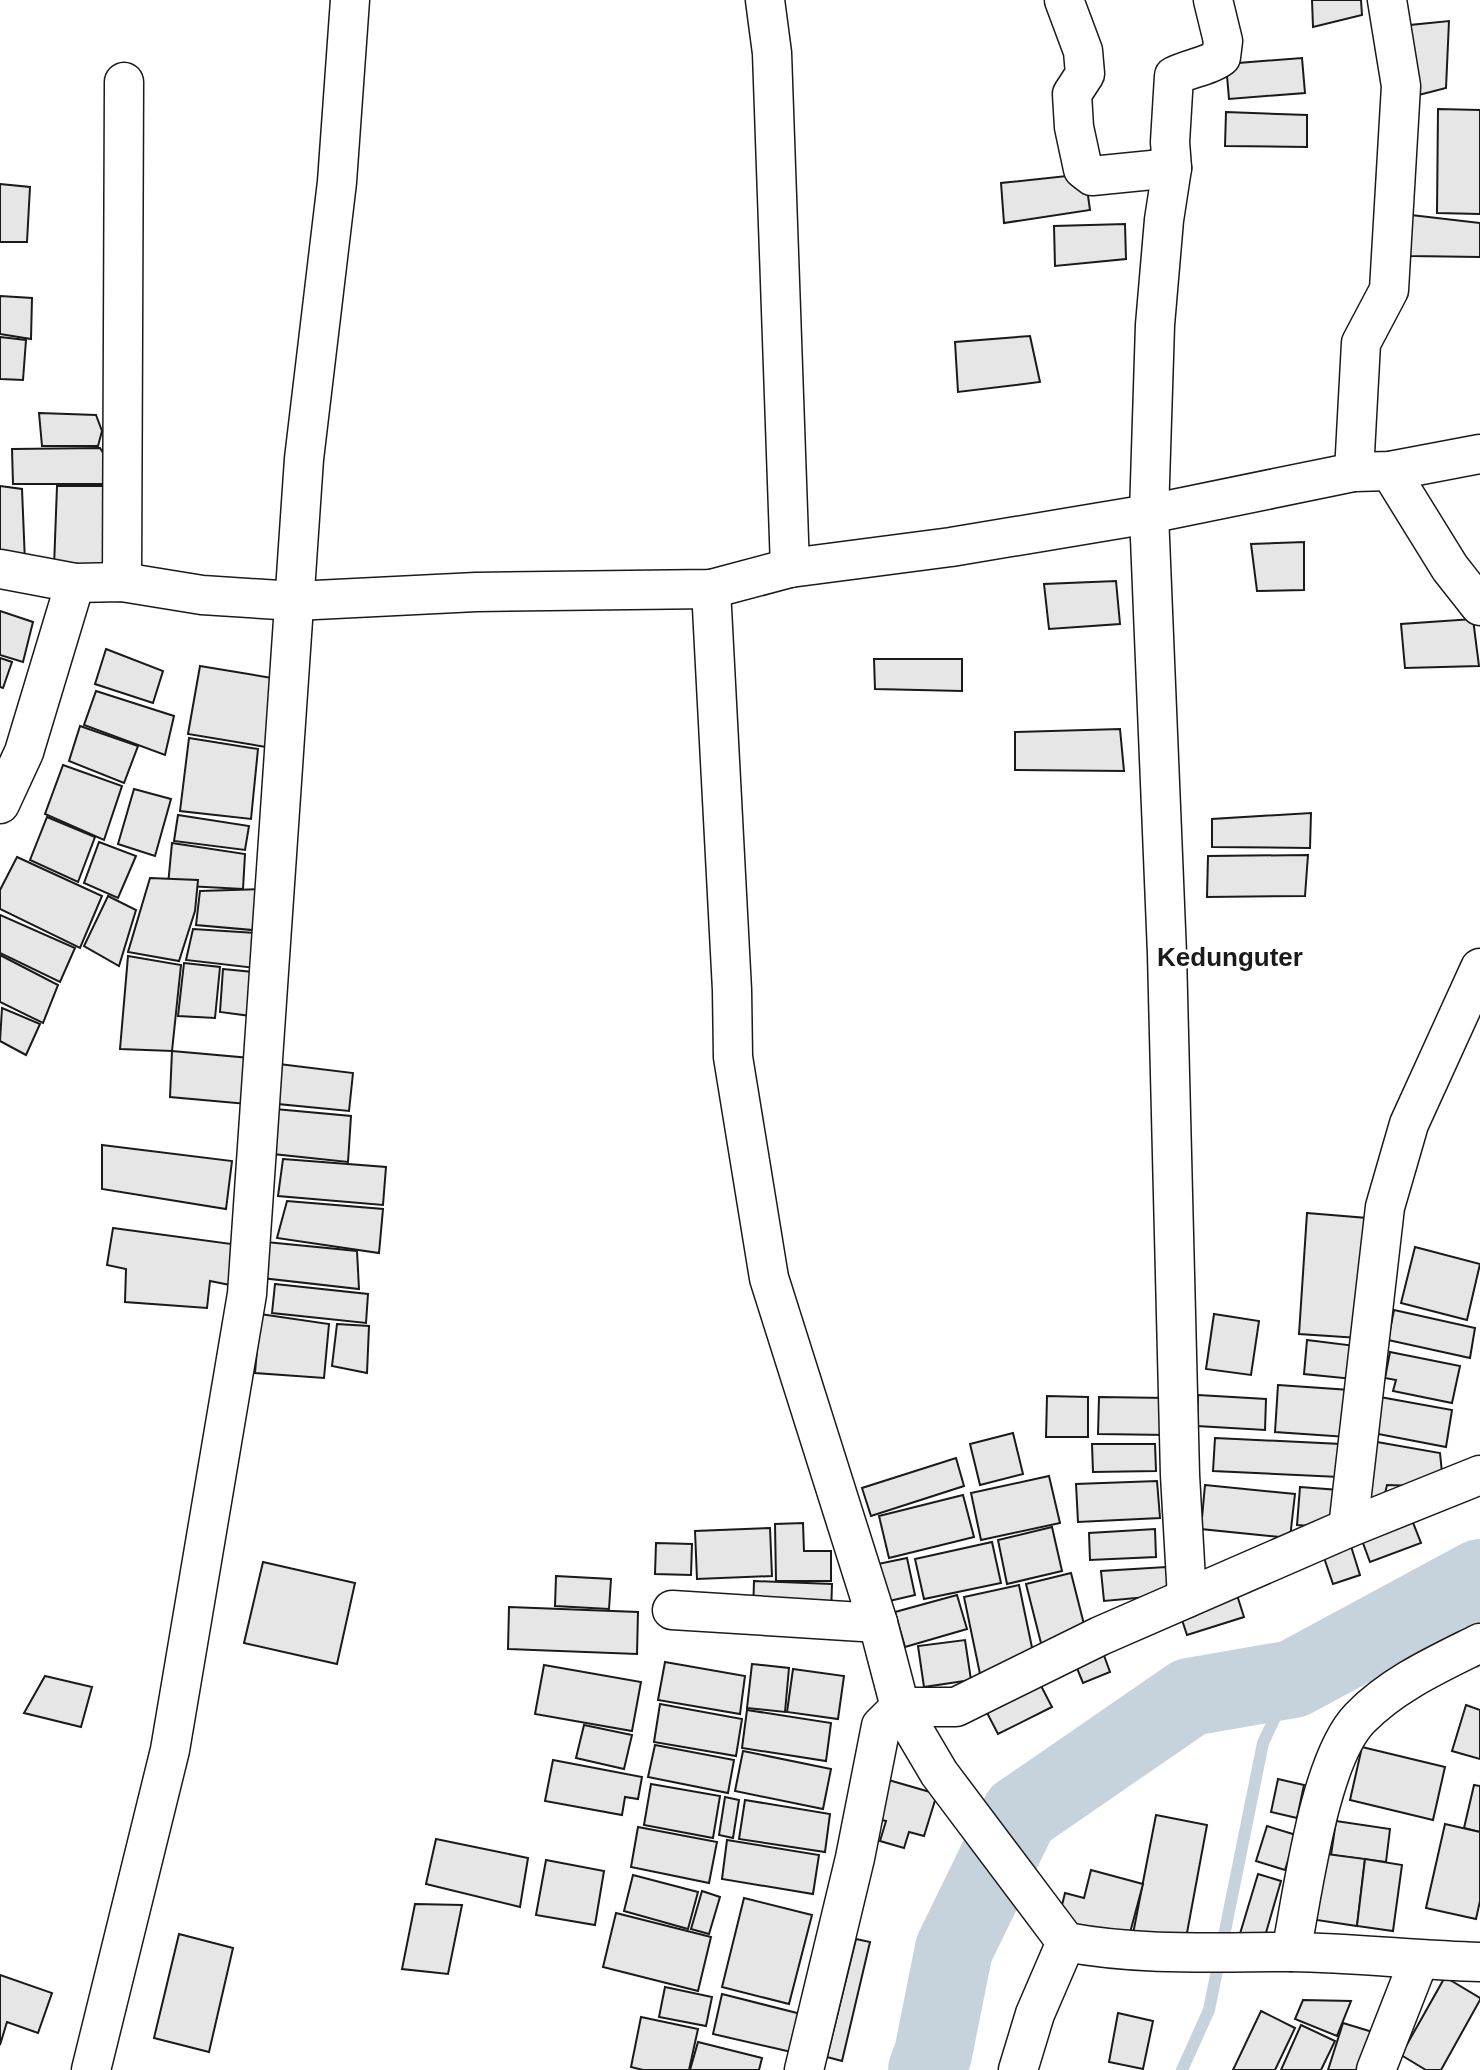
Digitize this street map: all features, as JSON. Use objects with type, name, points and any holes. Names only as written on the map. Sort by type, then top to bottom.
[{"type":"street","points":[[91,2070],[170,1750],[247,1294],[304,459],[337,182],[350,0]]},
{"type":"street","points":[[765,0],[772,53],[790,568]]},
{"type":"street","points":[[1064,0],[1083,51],[1085,74],[1072,94],[1074,127],[1083,169],[1092,176],[1172,168]]},
{"type":"street","points":[[1187,1598],[1180,1475],[1167,954],[1149,514],[1155,325],[1172,168],[1170,142],[1174,76],[1198,65],[1212,64],[1221,57],[1223,41],[1213,0]]},
{"type":"street","points":[[1387,0],[1401,86],[1389,290],[1361,343],[1372,472],[1480,606]]},
{"type":"street","points":[[122,582],[124,82]]},
{"type":"street","points":[[0,569],[75,583],[122,582],[202,595],[295,601],[476,592],[711,589],[790,568],[951,547],[1480,454]]},
{"type":"street","points":[[0,804],[24,752],[75,583]]},
{"type":"street","points":[[711,589],[733,1057],[769,1278],[878,1623],[900,1707],[939,1773],[1066,1942],[1104,1950],[1253,1954],[1291,1952],[1480,1962]]},
{"type":"street","points":[[1348,1528],[1385,1207],[1409,1124],[1480,968]]},
{"type":"street","points":[[804,2070],[855,1858],[881,1726],[900,1707],[956,1707],[1100,1636],[1348,1528],[1480,1475]]},
{"type":"street","points":[[672,1610],[878,1623]]},
{"type":"street","points":[[1291,1952],[1311,1843],[1340,1746],[1359,1720],[1387,1695],[1431,1667],[1480,1643]]},
{"type":"street","points":[[1018,2070],[1035,2014],[1066,1942]]},
{"type":"street","points":[[1376,2070],[1419,1960]]},
{"type":"building","points":[[1312,0],[1361,0],[1362,15],[1313,27]]},
{"type":"building","points":[[1449,21],[1446,88],[1411,97],[1410,25]]},
{"type":"building","points":[[1302,58],[1305,93],[1229,99],[1226,64]]},
{"type":"building","points":[[1438,109],[1480,110],[1480,214],[1437,213]]},
{"type":"building","points":[[1226,112],[1307,115],[1307,147],[1225,146]]},
{"type":"building","points":[[1085,174],[1090,210],[1004,223],[1001,183]]},
{"type":"building","points":[[0,184],[30,187],[27,242],[0,242]]},
{"type":"building","points":[[1411,215],[1480,223],[1480,257],[1410,256]]},
{"type":"building","points":[[1125,224],[1126,259],[1055,266],[1054,226]]},
{"type":"building","points":[[0,296],[32,298],[31,339],[0,334]]},
{"type":"building","points":[[1030,336],[1040,382],[958,392],[955,342]]},
{"type":"building","points":[[0,337],[26,340],[23,380],[0,379]]},
{"type":"building","points":[[39,413],[96,415],[102,431],[98,446],[42,446]]},
{"type":"building","points":[[100,448],[112,467],[105,484],[13,484],[12,449]]},
{"type":"building","points":[[0,486],[22,489],[25,562],[0,560]]},
{"type":"building","points":[[57,486],[110,486],[112,564],[54,567]]},
{"type":"building","points":[[1304,542],[1304,590],[1257,591],[1251,544]]},
{"type":"building","points":[[1116,581],[1120,624],[1049,629],[1044,584]]},
{"type":"building","points":[[0,611],[33,622],[23,662],[0,655]]},
{"type":"building","points":[[1473,619],[1479,666],[1405,668],[1401,624]]},
{"type":"building","points":[[106,649],[163,671],[153,703],[95,684]]},
{"type":"building","points":[[0,658],[12,662],[3,688],[0,687]]},
{"type":"building","points":[[874,659],[962,659],[962,691],[875,689]]},
{"type":"building","points":[[200,666],[278,679],[272,748],[188,734]]},
{"type":"building","points":[[96,691],[174,716],[165,755],[84,725]]},
{"type":"building","points":[[80,726],[138,746],[124,783],[69,761]]},
{"type":"building","points":[[1120,729],[1124,771],[1015,770],[1015,732]]},
{"type":"building","points":[[189,738],[258,749],[251,819],[180,811]]},
{"type":"building","points":[[63,765],[122,786],[104,840],[45,814]]},
{"type":"building","points":[[134,789],[171,799],[155,856],[118,844]]},
{"type":"building","points":[[1311,813],[1310,848],[1212,847],[1212,819]]},
{"type":"building","points":[[178,815],[249,826],[245,850],[174,841]]},
{"type":"building","points":[[47,817],[95,837],[78,882],[30,860]]},
{"type":"building","points":[[99,842],[136,856],[118,898],[84,883]]},
{"type":"building","points":[[172,843],[245,854],[243,889],[168,885]]},
{"type":"building","points":[[1308,855],[1305,896],[1207,897],[1208,856]]},
{"type":"building","points":[[17,857],[102,896],[80,948],[0,909],[0,890]]},
{"type":"building","points":[[150,878],[198,880],[195,911],[179,961],[128,952]]},
{"type":"building","points":[[265,889],[263,931],[196,925],[200,891]]},
{"type":"building","points":[[108,896],[136,910],[119,966],[84,946]]},
{"type":"building","points":[[0,915],[75,948],[60,982],[0,953]]},
{"type":"building","points":[[193,929],[257,933],[255,968],[186,960]]},
{"type":"building","points":[[0,955],[58,985],[43,1023],[0,1002]]},
{"type":"building","points":[[128,956],[181,965],[172,1051],[120,1049]]},
{"type":"building","points":[[184,963],[220,967],[215,1018],[178,1016]]},
{"type":"building","points":[[223,969],[253,972],[251,1016],[220,1012]]},
{"type":"building","points":[[2,1008],[40,1024],[26,1055],[0,1041]]},
{"type":"building","points":[[172,1051],[250,1058],[247,1104],[170,1097]]},
{"type":"building","points":[[279,1064],[353,1073],[349,1111],[278,1104]]},
{"type":"building","points":[[275,1109],[351,1116],[348,1162],[273,1154]]},
{"type":"building","points":[[102,1145],[232,1161],[226,1209],[102,1189]]},
{"type":"building","points":[[283,1159],[386,1167],[383,1205],[278,1196]]},
{"type":"building","points":[[287,1201],[383,1209],[379,1253],[277,1238]]},
{"type":"building","points":[[1307,1213],[1367,1218],[1359,1338],[1299,1334]]},
{"type":"building","points":[[113,1228],[239,1245],[235,1286],[210,1281],[207,1308],[125,1302],[126,1269],[107,1265]]},
{"type":"building","points":[[266,1242],[357,1251],[359,1289],[262,1278]]},
{"type":"building","points":[[1415,1247],[1480,1264],[1467,1320],[1401,1303]]},
{"type":"building","points":[[275,1284],[368,1294],[366,1323],[272,1313]]},
{"type":"building","points":[[1394,1310],[1475,1328],[1470,1358],[1388,1340]]},
{"type":"building","points":[[260,1314],[329,1324],[324,1378],[255,1373]]},
{"type":"building","points":[[1214,1314],[1259,1321],[1251,1375],[1206,1369]]},
{"type":"building","points":[[337,1324],[369,1326],[367,1373],[332,1366]]},
{"type":"building","points":[[1307,1340],[1356,1346],[1353,1379],[1304,1374]]},
{"type":"building","points":[[1390,1352],[1460,1366],[1452,1403],[1393,1391],[1396,1380],[1385,1378]]},
{"type":"building","points":[[1278,1385],[1350,1390],[1347,1437],[1275,1432]]},
{"type":"building","points":[[1198,1395],[1266,1399],[1265,1430],[1197,1426]]},
{"type":"building","points":[[1047,1396],[1088,1397],[1088,1437],[1046,1437]]},
{"type":"building","points":[[1099,1397],[1169,1398],[1168,1435],[1098,1434]]},
{"type":"building","points":[[1380,1397],[1452,1410],[1446,1447],[1373,1433]]},
{"type":"building","points":[[1013,1433],[1023,1474],[980,1485],[970,1444]]},
{"type":"building","points":[[1215,1438],[1341,1444],[1339,1477],[1213,1471]]},
{"type":"building","points":[[1377,1442],[1440,1453],[1442,1473],[1418,1486],[1387,1485],[1383,1503],[1367,1501]]},
{"type":"building","points":[[1092,1444],[1155,1444],[1156,1471],[1093,1472]]},
{"type":"building","points":[[956,1458],[964,1486],[871,1516],[862,1488]]},
{"type":"building","points":[[1049,1476],[1060,1523],[981,1540],[971,1493]]},
{"type":"building","points":[[1157,1481],[1160,1518],[1078,1522],[1076,1484]]},
{"type":"building","points":[[1205,1485],[1295,1494],[1290,1538],[1201,1529]]},
{"type":"building","points":[[1300,1487],[1339,1490],[1336,1528],[1297,1525]]},
{"type":"building","points":[[963,1495],[974,1537],[889,1558],[879,1516]]},
{"type":"building","points":[[1410,1515],[1421,1543],[1370,1562],[1360,1535]]},
{"type":"building","points":[[803,1523],[804,1551],[831,1551],[831,1581],[776,1581],[775,1524]]},
{"type":"building","points":[[1052,1527],[1062,1571],[1007,1584],[998,1540]]},
{"type":"building","points":[[770,1528],[772,1576],[697,1579],[695,1531]]},
{"type":"building","points":[[1155,1529],[1156,1557],[1090,1560],[1089,1533]]},
{"type":"building","points":[[992,1542],[1001,1583],[924,1599],[915,1559]]},
{"type":"building","points":[[656,1543],[692,1544],[691,1575],[655,1574]]},
{"type":"building","points":[[1350,1543],[1360,1575],[1333,1584],[1322,1552]]},
{"type":"building","points":[[907,1558],[915,1595],[885,1602],[878,1564]]},
{"type":"building","points":[[263,1562],[355,1583],[337,1664],[244,1643]]},
{"type":"building","points":[[1166,1567],[1169,1595],[1104,1601],[1101,1571]]},
{"type":"building","points":[[1071,1573],[1088,1640],[1043,1651],[1026,1584]]},
{"type":"building","points":[[556,1576],[611,1579],[609,1609],[555,1606]]},
{"type":"building","points":[[754,1581],[832,1584],[831,1615],[753,1613]]},
{"type":"building","points":[[1019,1585],[1035,1662],[980,1674],[964,1597]]},
{"type":"building","points":[[957,1595],[967,1629],[905,1647],[895,1612]]},
{"type":"building","points":[[1237,1595],[1244,1617],[1187,1635],[1180,1614]]},
{"type":"building","points":[[509,1607],[638,1612],[637,1654],[508,1649]]},
{"type":"building","points":[[965,1640],[971,1680],[924,1687],[918,1646]]},
{"type":"building","points":[[1102,1650],[1110,1672],[1083,1683],[1074,1661]]},
{"type":"building","points":[[665,1662],[745,1676],[740,1714],[658,1700]]},
{"type":"building","points":[[752,1664],[789,1668],[785,1712],[747,1708]]},
{"type":"building","points":[[544,1665],[641,1682],[632,1731],[535,1714]]},
{"type":"building","points":[[793,1669],[844,1676],[838,1719],[787,1712]]},
{"type":"building","points":[[45,1676],[92,1687],[81,1727],[24,1713]]},
{"type":"building","points":[[1038,1680],[1052,1707],[998,1734],[984,1707]]},
{"type":"building","points":[[660,1704],[742,1719],[736,1756],[654,1742]]},
{"type":"building","points":[[1466,1705],[1480,1710],[1480,1759],[1452,1751]]},
{"type":"building","points":[[747,1710],[831,1723],[826,1761],[742,1748]]},
{"type":"building","points":[[584,1725],[632,1735],[624,1769],[576,1758]]},
{"type":"building","points":[[655,1745],[734,1760],[728,1793],[648,1777]]},
{"type":"building","points":[[1362,1747],[1445,1767],[1433,1820],[1350,1800]]},
{"type":"building","points":[[743,1751],[831,1769],[823,1809],[735,1791]]},
{"type":"building","points":[[553,1760],[642,1777],[638,1799],[625,1797],[622,1815],[545,1801]]},
{"type":"building","points":[[885,1779],[937,1794],[924,1836],[909,1832],[904,1848],[880,1841],[886,1821],[874,1818]]},
{"type":"building","points":[[1278,1779],[1304,1785],[1297,1818],[1271,1812]]},
{"type":"building","points":[[651,1784],[720,1796],[713,1838],[644,1825]]},
{"type":"building","points":[[1474,1785],[1480,1786],[1480,1832],[1464,1828]]},
{"type":"building","points":[[725,1797],[739,1800],[733,1838],[719,1835]]},
{"type":"building","points":[[745,1800],[830,1814],[825,1852],[739,1839]]},
{"type":"building","points":[[1156,1815],[1207,1825],[1184,1949],[1132,1939]]},
{"type":"building","points":[[1336,1821],[1390,1829],[1386,1862],[1331,1855]]},
{"type":"building","points":[[1445,1824],[1480,1832],[1480,1901],[1476,1919],[1426,1908]]},
{"type":"building","points":[[1267,1826],[1296,1835],[1285,1870],[1256,1861]]},
{"type":"building","points":[[638,1827],[717,1842],[709,1883],[631,1867]]},
{"type":"building","points":[[436,1839],[528,1858],[520,1907],[426,1884]]},
{"type":"building","points":[[727,1840],[819,1855],[813,1894],[722,1879]]},
{"type":"building","points":[[1319,1853],[1365,1859],[1357,1926],[1310,1919]]},
{"type":"building","points":[[1365,1859],[1402,1865],[1393,1931],[1357,1926]]},
{"type":"building","points":[[546,1860],[604,1871],[595,1925],[536,1915]]},
{"type":"building","points":[[1091,1870],[1143,1884],[1127,1944],[1057,1925],[1065,1893],[1084,1898]]},
{"type":"building","points":[[1258,1874],[1281,1881],[1263,1943],[1239,1937]]},
{"type":"building","points":[[633,1875],[698,1892],[688,1929],[624,1911]]},
{"type":"building","points":[[702,1891],[720,1897],[709,1934],[691,1929]]},
{"type":"building","points":[[744,1898],[812,1915],[789,2004],[722,1987]]},
{"type":"building","points":[[415,1904],[462,1905],[448,1974],[402,1969]]},
{"type":"building","points":[[616,1913],[711,1937],[698,1991],[603,1967]]},
{"type":"building","points":[[179,1934],[233,1948],[209,2052],[154,2038]]},
{"type":"building","points":[[856,1939],[870,1942],[842,2061],[827,2057]]},
{"type":"building","points":[[0,1975],[52,1993],[38,2033],[7,2022],[0,2045]]},
{"type":"building","points":[[1445,1977],[1480,2000],[1441,2070],[1426,2070],[1401,2055]]},
{"type":"building","points":[[665,1987],[712,1997],[706,2026],[659,2017]]},
{"type":"building","points":[[722,1994],[805,2015],[796,2053],[713,2034]]},
{"type":"building","points":[[1303,2000],[1351,2001],[1337,2036],[1295,2019]]},
{"type":"building","points":[[1261,2011],[1295,2028],[1275,2070],[1233,2070]]},
{"type":"building","points":[[1118,2013],[1153,2021],[1143,2069],[1109,2062]]},
{"type":"building","points":[[641,2017],[698,2029],[689,2070],[631,2067]]},
{"type":"building","points":[[1343,2023],[1379,2034],[1369,2070],[1328,2070]]},
{"type":"building","points":[[1301,2025],[1335,2041],[1321,2070],[1281,2070]]},
{"type":"building","points":[[698,2042],[762,2058],[759,2070],[690,2070]]},
{"type":"waterway","points":[[927,2070],[954,1949],[1020,1814],[1190,1697],[1293,1679],[1480,1578]]},
{"type":"waterway","points":[[1182,2070],[1209,2010],[1263,1743],[1293,1679]]},
{"type":"district","name":"Kedunguter","points":[[1230,957]]}]
